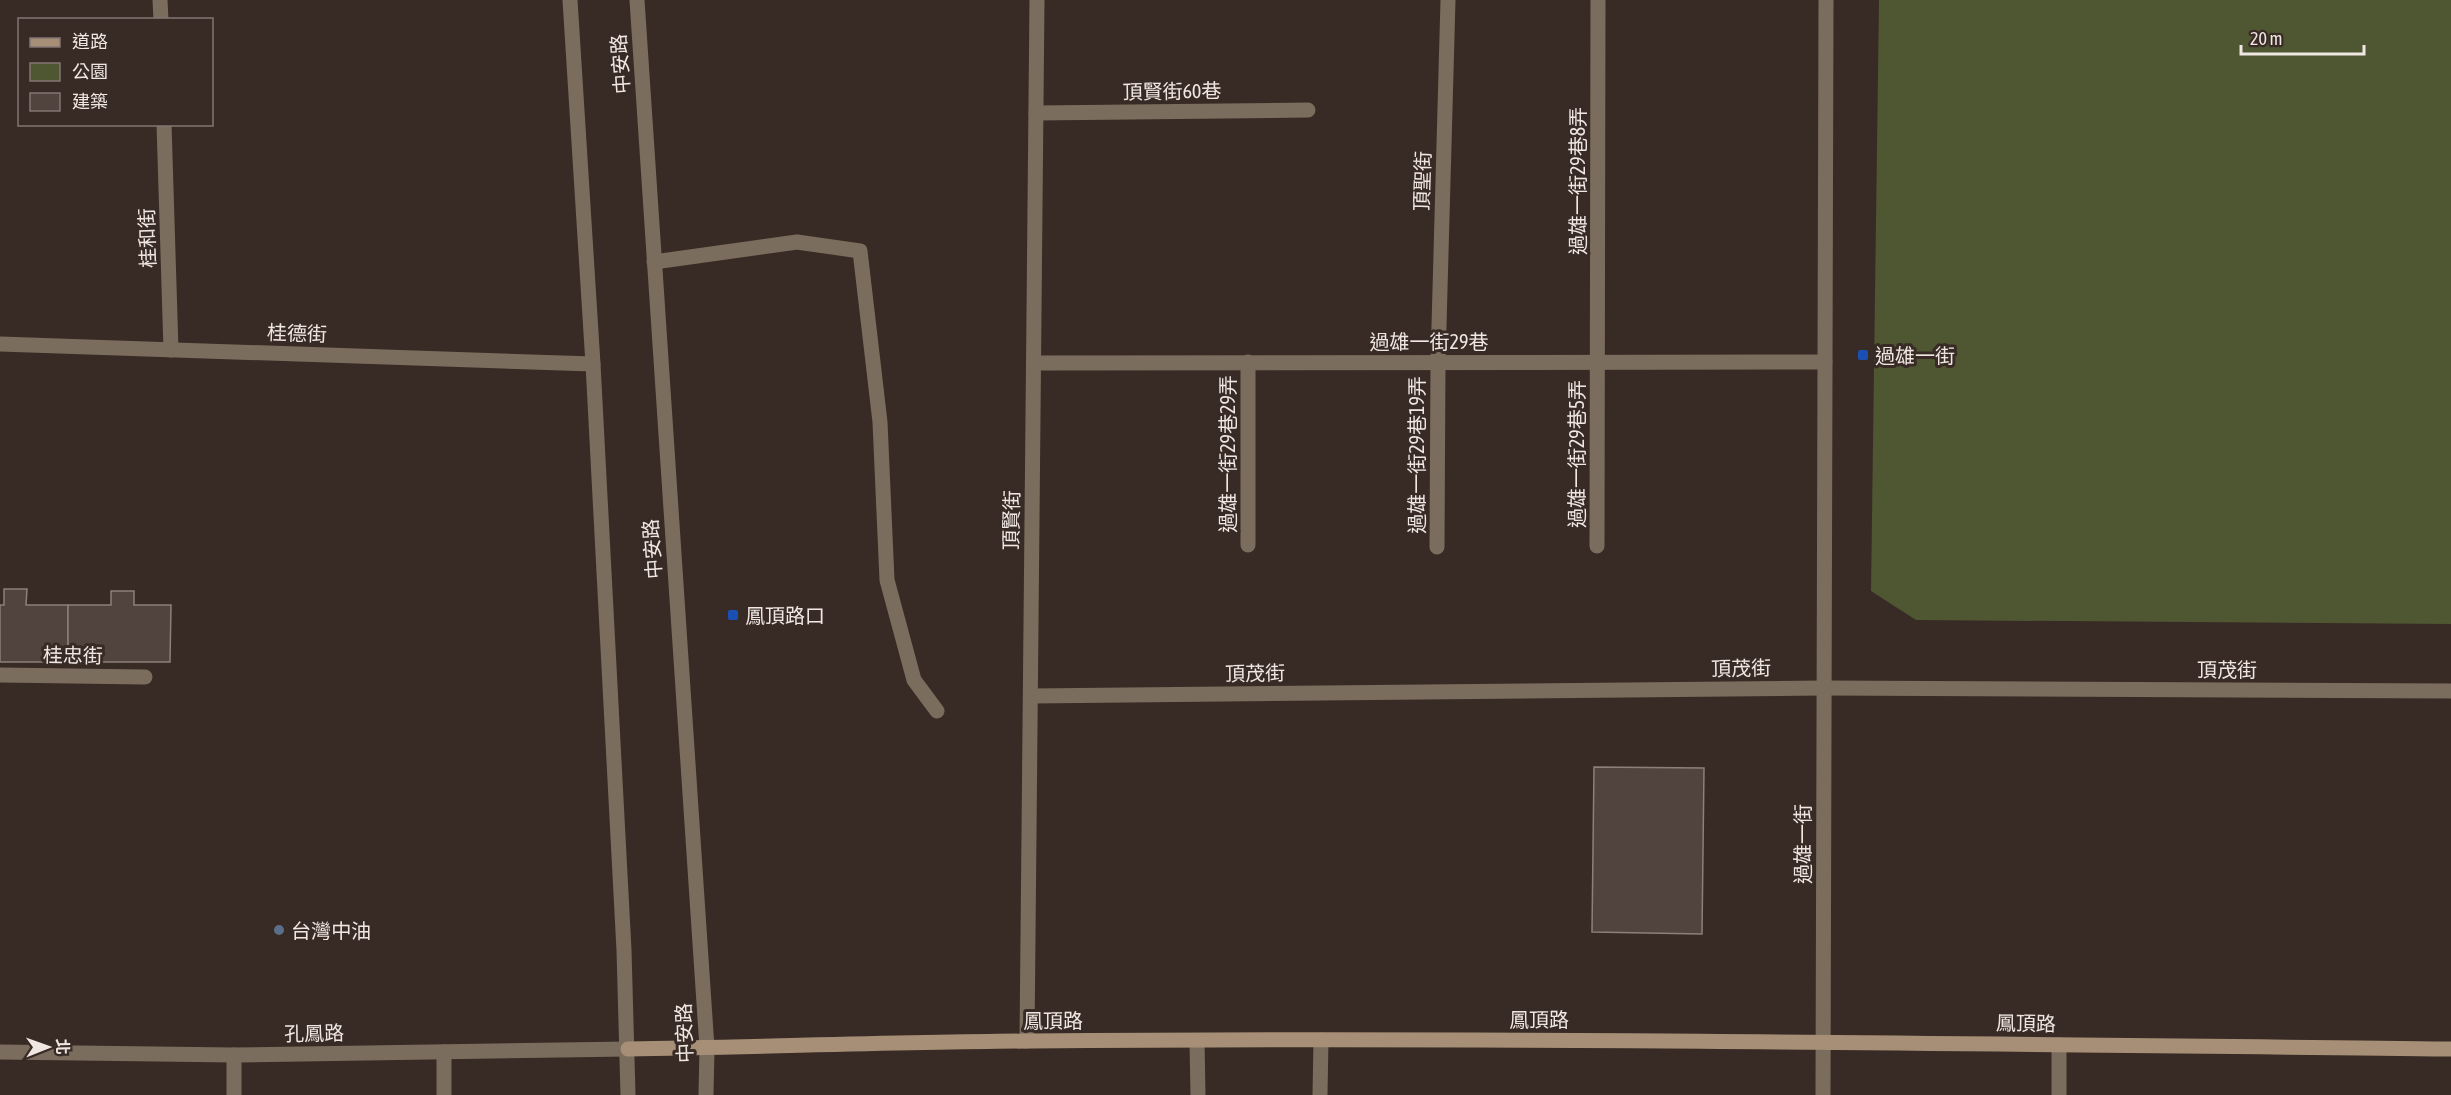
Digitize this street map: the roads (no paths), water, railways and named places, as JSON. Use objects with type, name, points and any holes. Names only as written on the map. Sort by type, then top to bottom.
[{"type":"main road","name":"鳳頂路","points":[[628,1049],[1027,1041],[1321,1040],[1823,1040],[2451,1049]]},
{"type":"street","points":[[160,0],[161,18]]},
{"type":"street","points":[[570,0],[593,364],[628,1049],[628,1095]]},
{"type":"street","name":"中安路","points":[[637,0],[707,1048],[706,1095]]},
{"type":"street","name":"頂賢街","points":[[1027,1041],[1037,0]]},
{"type":"street","name":"頂聖街","points":[[1438,362],[1448,0]]},
{"type":"street","name":"過雄一街29巷8弄","points":[[1597,361],[1598,0]]},
{"type":"street","name":"過雄一街","points":[[1823,1095],[1827,0]]},
{"type":"street","name":"頂賢街60巷","points":[[1036,113],[1308,110]]},
{"type":"street","name":"桂和街","points":[[164,126],[171,350]]},
{"type":"street","points":[[654,262],[797,242],[860,251],[880,422],[887,580],[914,680],[937,711]]},
{"type":"street","name":"桂德街","points":[[0,344],[593,364]]},
{"type":"street","name":"過雄一街29巷5弄","points":[[1597,361],[1597,546]]},
{"type":"street","name":"過雄一街29巷29弄","points":[[1248,362],[1248,545]]},
{"type":"street","name":"過雄一街29巷19弄","points":[[1437,547],[1438,362]]},
{"type":"street","name":"過雄一街29巷","points":[[1034,363],[1825,362]]},
{"type":"street","name":"桂忠街","points":[[0,675],[145,676]]},
{"type":"street","name":"頂茂街","points":[[1031,696],[1823,688],[2451,691]]},
{"type":"street","points":[[1320,1095],[1321,1040]]},
{"type":"street","points":[[1197,1041],[1198,1095]]},
{"type":"street","points":[[2059,1044],[2059,1095]]},
{"type":"street","name":"孔鳳路","points":[[0,1052],[234,1055],[628,1049]]},
{"type":"street","points":[[444,1052],[444,1095]]},
{"type":"street","points":[[234,1055],[234,1095]]},
{"type":"place","name":"過雄一街","points":[[1863,355]]},
{"type":"place","name":"鳳頂路口","points":[[733,615]]},
{"type":"place","name":"台灣中油","points":[[279,930]]}]
